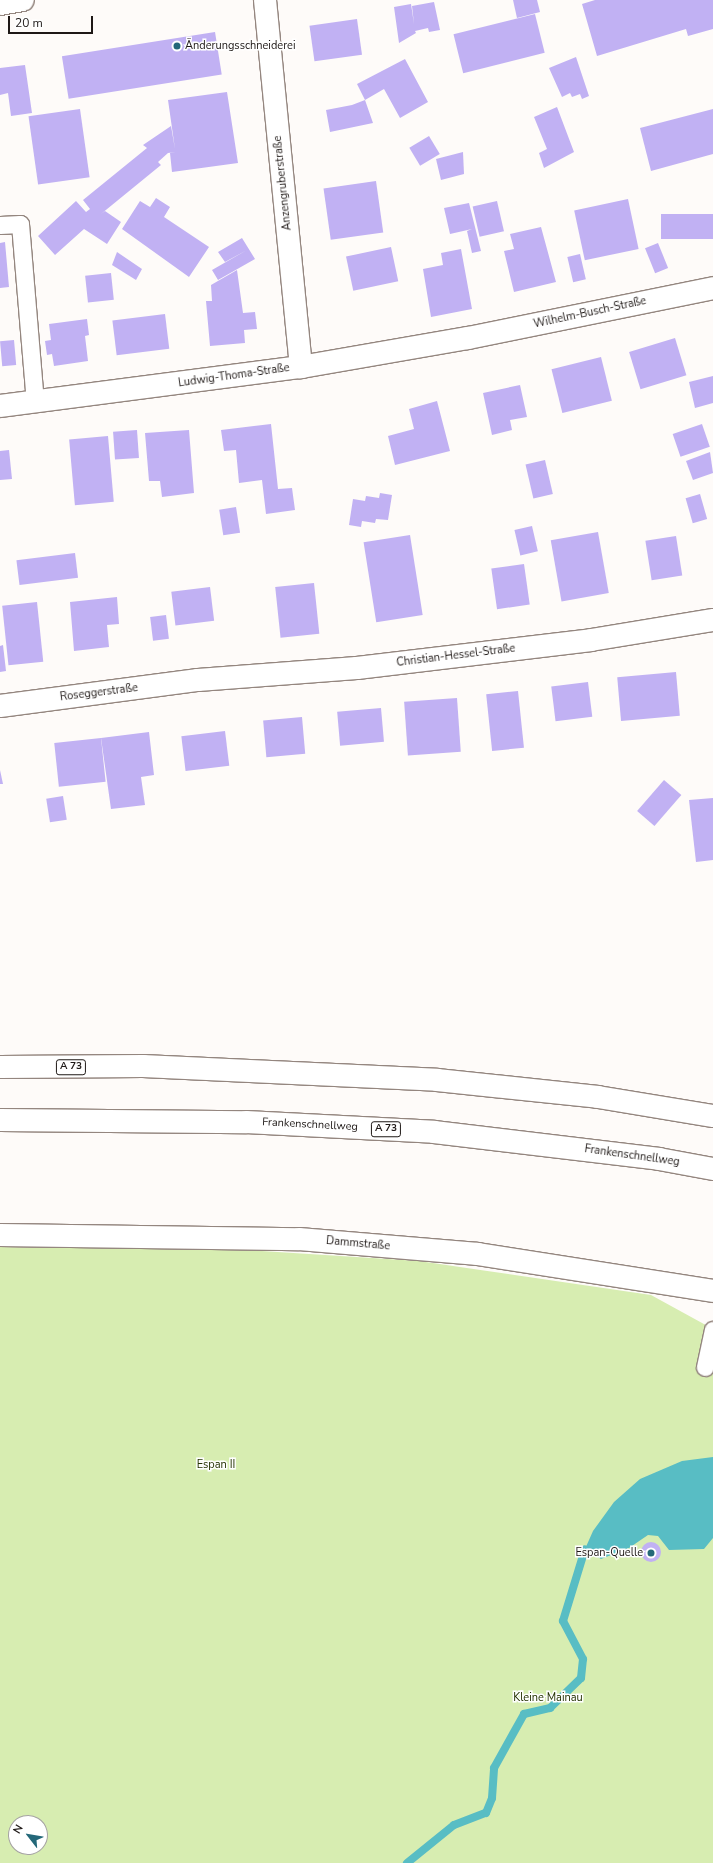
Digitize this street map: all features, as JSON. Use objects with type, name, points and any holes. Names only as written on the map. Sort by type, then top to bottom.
[{"type":"main road","points":[[0,4],[23,0]]},
{"type":"main road","name":"Anzengruberstraße","points":[[264,0],[301,367]]},
{"type":"main road","name":"Wilhelm-Busch-Straße","points":[[468,338],[713,288]]},
{"type":"main road","name":"Ludwig-Thoma-Straße","points":[[0,406],[301,367],[468,338]]},
{"type":"main road","name":"Christian-Hessel-Straße","points":[[198,680],[365,667],[591,640],[713,620]]},
{"type":"main road","name":"Roseggerstraße","points":[[0,706],[198,680]]},
{"type":"main road","name":"A 73","points":[[0,1067],[143,1066],[437,1080],[598,1098],[713,1116]]},
{"type":"main road","name":"Frankenschnellweg","points":[[0,1120],[246,1122],[434,1132],[659,1159],[713,1169]]},
{"type":"main road","name":"Dammstraße","points":[[0,1235],[307,1240],[478,1254],[713,1291]]},
{"type":"lane","points":[[0,225],[20,224],[35,402]]},
{"type":"lane","points":[[705,1367],[713,1330]]},
{"type":"green space","points":[[0,1247],[246,1250],[419,1261],[651,1295],[713,1329],[713,1863],[0,1863]]},
{"type":"water","points":[[713,1457],[713,1538],[704,1549],[669,1550],[658,1536],[648,1535],[629,1548],[601,1559],[585,1549],[593,1531],[614,1502],[640,1479],[682,1461]]},
{"type":"building","points":[[513,0],[537,0],[540,12],[517,18]]},
{"type":"building","points":[[595,0],[713,0],[713,29],[688,36],[686,29],[597,56],[582,4]]},
{"type":"building","points":[[434,2],[440,30],[429,32],[428,28],[415,31],[416,33],[399,43],[394,7],[411,4],[414,24],[412,6]]},
{"type":"building","points":[[535,14],[545,53],[463,73],[453,34]]},
{"type":"building","points":[[357,19],[362,55],[314,61],[309,26]]},
{"type":"building","points":[[215,32],[222,74],[69,99],[62,56]]},
{"type":"building","points":[[576,57],[589,96],[582,99],[580,94],[572,97],[570,93],[562,97],[549,68]]},
{"type":"building","points":[[405,59],[428,102],[400,118],[384,89],[365,100],[357,84]]},
{"type":"building","points":[[25,65],[32,113],[11,116],[8,93],[0,95],[0,68]]},
{"type":"building","points":[[227,92],[238,163],[172,172],[170,153],[176,152],[168,153],[158,162],[161,165],[101,214],[105,211],[121,222],[107,244],[84,229],[55,255],[38,236],[76,201],[86,212],[90,209],[83,200],[147,148],[143,145],[171,126],[175,149],[168,100]]},
{"type":"building","points":[[365,100],[373,123],[330,132],[326,110],[352,105]]},
{"type":"building","points":[[557,107],[574,152],[544,168],[539,153],[547,149],[534,117]]},
{"type":"building","points":[[80,109],[90,177],[38,185],[29,116]]},
{"type":"building","points":[[713,109],[713,154],[651,171],[640,128]]},
{"type":"building","points":[[429,136],[440,154],[420,166],[409,148]]},
{"type":"building","points":[[463,152],[464,174],[441,180],[436,159]]},
{"type":"building","points":[[376,181],[383,232],[331,240],[324,188]]},
{"type":"building","points":[[156,198],[170,207],[164,217],[209,247],[189,277],[122,229],[140,201],[150,207]]},
{"type":"building","points":[[628,199],[639,249],[585,260],[574,210]]},
{"type":"building","points":[[497,201],[504,231],[480,237],[473,207]]},
{"type":"building","points":[[469,203],[481,251],[472,253],[467,231],[472,229],[450,234],[444,208]]},
{"type":"building","points":[[661,214],[713,214],[713,239],[661,239]]},
{"type":"building","points":[[541,227],[556,282],[514,292],[504,251],[514,249],[510,234]]},
{"type":"building","points":[[242,238],[255,259],[218,280],[212,270],[247,250],[225,262],[218,252]]},
{"type":"building","points":[[5,242],[9,287],[0,288],[0,243]]},
{"type":"building","points":[[658,243],[668,268],[655,273],[645,248]]},
{"type":"building","points":[[391,247],[398,281],[353,291],[346,257]]},
{"type":"building","points":[[461,249],[472,309],[431,317],[423,269],[443,265],[441,253]]},
{"type":"building","points":[[117,252],[142,269],[136,280],[112,265]]},
{"type":"building","points":[[580,254],[586,279],[573,282],[567,257]]},
{"type":"building","points":[[237,270],[243,313],[255,312],[257,329],[244,330],[245,343],[210,346],[206,301],[212,301],[211,285]]},
{"type":"building","points":[[111,273],[114,300],[88,303],[85,276]]},
{"type":"building","points":[[165,314],[169,349],[117,355],[112,320]]},
{"type":"building","points":[[87,319],[89,335],[85,336],[88,361],[54,366],[52,354],[47,355],[45,341],[51,340],[49,324]]},
{"type":"building","points":[[675,338],[686,375],[640,389],[629,352]]},
{"type":"building","points":[[14,340],[16,365],[2,366],[0,341]]},
{"type":"building","points":[[601,357],[612,401],[562,413],[552,369]]},
{"type":"building","points":[[713,376],[713,403],[695,408],[689,382]]},
{"type":"building","points":[[520,385],[527,417],[510,420],[512,430],[492,435],[483,393]]},
{"type":"building","points":[[437,401],[450,451],[395,465],[388,436],[414,429],[409,409]]},
{"type":"building","points":[[271,424],[278,489],[292,488],[295,510],[266,514],[262,480],[239,483],[236,450],[224,451],[221,430]]},
{"type":"building","points":[[702,424],[710,447],[681,457],[673,434]]},
{"type":"building","points":[[137,430],[139,458],[115,460],[113,432]]},
{"type":"building","points":[[189,430],[194,493],[162,497],[160,481],[149,481],[145,433]]},
{"type":"building","points":[[108,436],[114,502],[75,505],[69,439]]},
{"type":"building","points":[[9,450],[12,479],[0,480],[0,451]]},
{"type":"building","points":[[710,452],[713,473],[693,480],[686,461]]},
{"type":"building","points":[[545,460],[553,494],[533,499],[526,464]]},
{"type":"building","points":[[380,493],[392,495],[388,520],[376,519],[375,523],[362,521],[361,527],[349,525],[353,499],[365,501],[366,496],[379,498]]},
{"type":"building","points":[[700,494],[707,519],[693,523],[686,498]]},
{"type":"building","points":[[236,507],[240,533],[223,535],[219,510]]},
{"type":"building","points":[[532,526],[538,551],[520,555],[514,530]]},
{"type":"building","points":[[598,532],[609,593],[561,601],[551,540]]},
{"type":"building","points":[[410,535],[423,615],[376,622],[364,542]]},
{"type":"building","points":[[676,536],[682,576],[652,580],[645,541]]},
{"type":"building","points":[[75,553],[78,578],[19,585],[16,560]]},
{"type":"building","points":[[524,564],[530,605],[497,609],[491,569]]},
{"type":"building","points":[[314,583],[319,634],[281,638],[275,587]]},
{"type":"building","points":[[210,587],[214,621],[175,625],[171,592]]},
{"type":"building","points":[[117,597],[119,624],[107,625],[109,647],[74,651],[70,602]]},
{"type":"building","points":[[37,602],[43,662],[8,665],[2,606]]},
{"type":"building","points":[[166,615],[169,639],[153,641],[150,617]]},
{"type":"building","points":[[3,645],[6,671],[0,672],[0,646]]},
{"type":"building","points":[[676,672],[680,716],[621,721],[617,677]]},
{"type":"building","points":[[588,682],[592,717],[556,721],[551,687]]},
{"type":"building","points":[[518,691],[524,748],[492,751],[486,694]]},
{"type":"building","points":[[457,698],[461,752],[408,756],[404,702]]},
{"type":"building","points":[[381,708],[384,742],[340,746],[337,712]]},
{"type":"building","points":[[302,717],[305,754],[266,757],[263,720]]},
{"type":"building","points":[[225,731],[229,766],[186,771],[181,736]]},
{"type":"building","points":[[149,732],[154,775],[141,777],[145,805],[111,809],[101,738]]},
{"type":"building","points":[[101,738],[106,782],[59,787],[54,743]]},
{"type":"building","points":[[0,770],[3,784],[0,784]]},
{"type":"building","points":[[664,780],[681,795],[654,826],[637,811]]},
{"type":"building","points":[[63,796],[67,820],[50,822],[46,799]]},
{"type":"building","points":[[713,798],[713,860],[696,862],[689,800]]},
{"type":"building","name":"Espan-Quelle","points":[[651,1542],[658,1545],[661,1552],[658,1559],[651,1562],[644,1559],[641,1552],[644,1545]]},
{"type":"waterway","points":[[407,1863],[454,1825],[486,1813],[492,1798],[494,1768],[524,1714],[550,1708],[581,1678],[583,1659],[563,1621],[585,1549]]},
{"type":"place","name":"Änderungsschneiderei","points":[[177,46]]},
{"type":"place","name":"Espan-Quelle","points":[[651,1553]]},
{"type":"park label","name":"Espan II","points":[[216,1465]]},
{"type":"park label","name":"Kleine Mainau","points":[[548,1698]]}]
